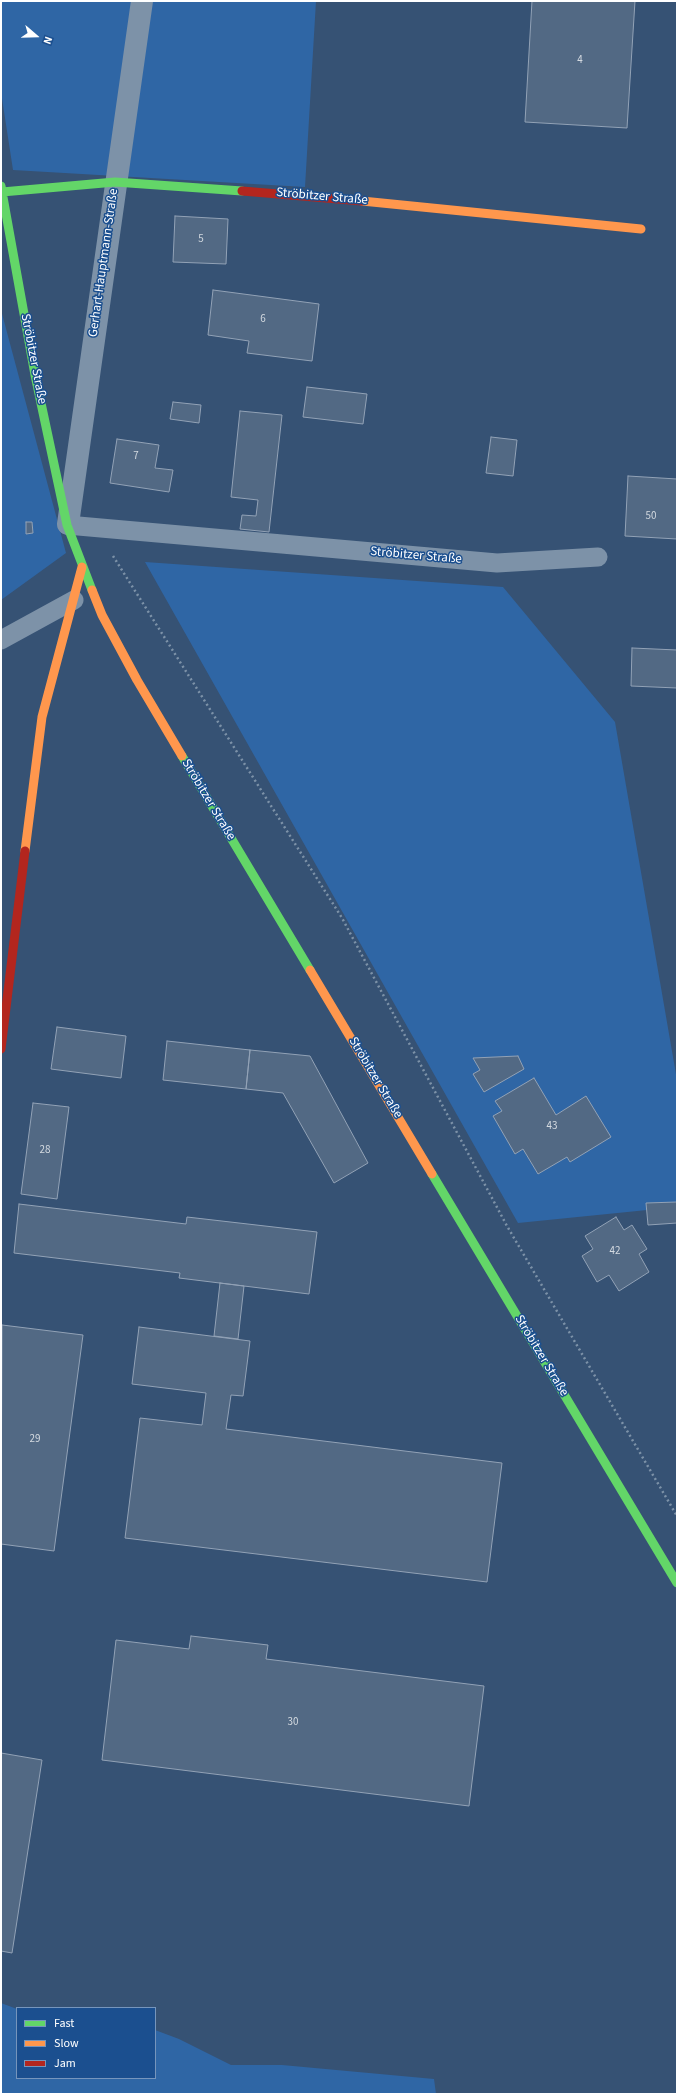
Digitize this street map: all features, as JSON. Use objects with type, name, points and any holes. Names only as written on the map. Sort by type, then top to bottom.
[{"type":"street","name":"Gerhart-Hauptmann-Straße","points":[[67,525],[142,1]]},
{"type":"street","name":"Ströbitzer Straße","points":[[641,229],[324,197],[115,182],[2,189],[35,375],[67,525],[82,567],[102,615],[137,680],[677,1583]]},
{"type":"street","points":[[1,1049],[42,717],[82,567]]},
{"type":"lane","name":"Ströbitzer Straße","points":[[67,525],[497,563],[598,557]]},
{"type":"lane","points":[[1,640],[74,600]]},
{"type":"path","points":[[112,554],[342,918],[507,1226],[677,1516]]},
{"type":"shaded area","points":[[1,1],[316,1],[305,187],[13,170],[1,92]]},
{"type":"shaded area","points":[[1,310],[66,553],[1,600]]},
{"type":"shaded area","points":[[145,562],[503,587],[615,722],[677,1080],[677,1207],[518,1223]]},
{"type":"shaded area","points":[[1,2003],[16,2009],[16,2079],[156,2079],[156,2030],[179,2039],[231,2065],[282,2065],[434,2079],[436,2094],[1,2094]]},
{"type":"building","points":[[532,1],[635,1],[627,128],[525,122]]},
{"type":"building","points":[[175,216],[228,219],[226,264],[173,262]]},
{"type":"building","points":[[213,290],[319,304],[312,361],[247,353],[249,341],[208,335]]},
{"type":"building","points":[[307,387],[367,394],[363,424],[303,417]]},
{"type":"building","points":[[173,402],[201,405],[199,423],[170,419]]},
{"type":"building","points":[[240,411],[282,415],[269,532],[240,529],[242,515],[256,516],[258,500],[231,497]]},
{"type":"building","points":[[491,437],[517,440],[513,476],[486,473]]},
{"type":"building","points":[[117,439],[159,445],[155,468],[173,470],[169,492],[110,483]]},
{"type":"building","points":[[628,476],[677,479],[677,539],[625,536]]},
{"type":"building","points":[[26,522],[32,522],[33,533],[26,534]]},
{"type":"building","points":[[632,648],[677,650],[677,688],[631,686]]},
{"type":"building","points":[[57,1027],[126,1036],[121,1078],[51,1069]]},
{"type":"building","points":[[167,1041],[250,1050],[246,1089],[163,1080]]},
{"type":"building","points":[[250,1050],[310,1056],[368,1163],[334,1183],[283,1093],[246,1089]]},
{"type":"building","points":[[518,1056],[524,1069],[484,1092],[473,1074],[480,1070],[473,1058]]},
{"type":"building","points":[[534,1078],[556,1115],[586,1096],[611,1137],[570,1162],[567,1157],[538,1174],[523,1149],[515,1154],[493,1116],[502,1111],[495,1101]]},
{"type":"building","points":[[33,1103],[69,1107],[57,1199],[21,1194]]},
{"type":"building","points":[[677,1202],[677,1223],[648,1225],[646,1203]]},
{"type":"building","points":[[19,1204],[186,1224],[187,1217],[317,1232],[309,1294],[179,1278],[180,1273],[14,1253]]},
{"type":"building","points":[[616,1217],[624,1230],[632,1225],[647,1249],[639,1254],[649,1272],[619,1291],[609,1275],[597,1282],[582,1256],[593,1249],[585,1236]]},
{"type":"building","points":[[220,1283],[244,1286],[238,1339],[214,1336]]},
{"type":"building","points":[[2,1325],[83,1335],[54,1551],[1,1544]]},
{"type":"building","points":[[139,1327],[250,1341],[243,1396],[231,1395],[226,1429],[502,1463],[487,1582],[125,1538],[140,1418],[202,1425],[206,1393],[132,1384]]},
{"type":"building","points":[[191,1636],[268,1645],[266,1659],[484,1686],[469,1806],[102,1760],[116,1640],[189,1649]]},
{"type":"building","points":[[1,1753],[42,1760],[12,1953],[1,1951]]},
{"type":"traffic: fast","points":[[2,192],[115,182],[242,191]]},
{"type":"traffic: fast","points":[[1,186],[35,375],[67,525],[92,590]]},
{"type":"traffic: fast","points":[[182,756],[310,970]]},
{"type":"traffic: fast","points":[[432,1174],[677,1583]]},
{"type":"traffic: slow","points":[[362,201],[641,229]]},
{"type":"traffic: slow","points":[[25,851],[42,717],[82,567]]},
{"type":"traffic: slow","points":[[92,590],[102,615],[137,680],[182,756]]},
{"type":"traffic: slow","points":[[310,970],[432,1174]]},
{"type":"traffic: jam","points":[[242,191],[362,201]]},
{"type":"traffic: jam","points":[[1,1049],[25,851]]}]
